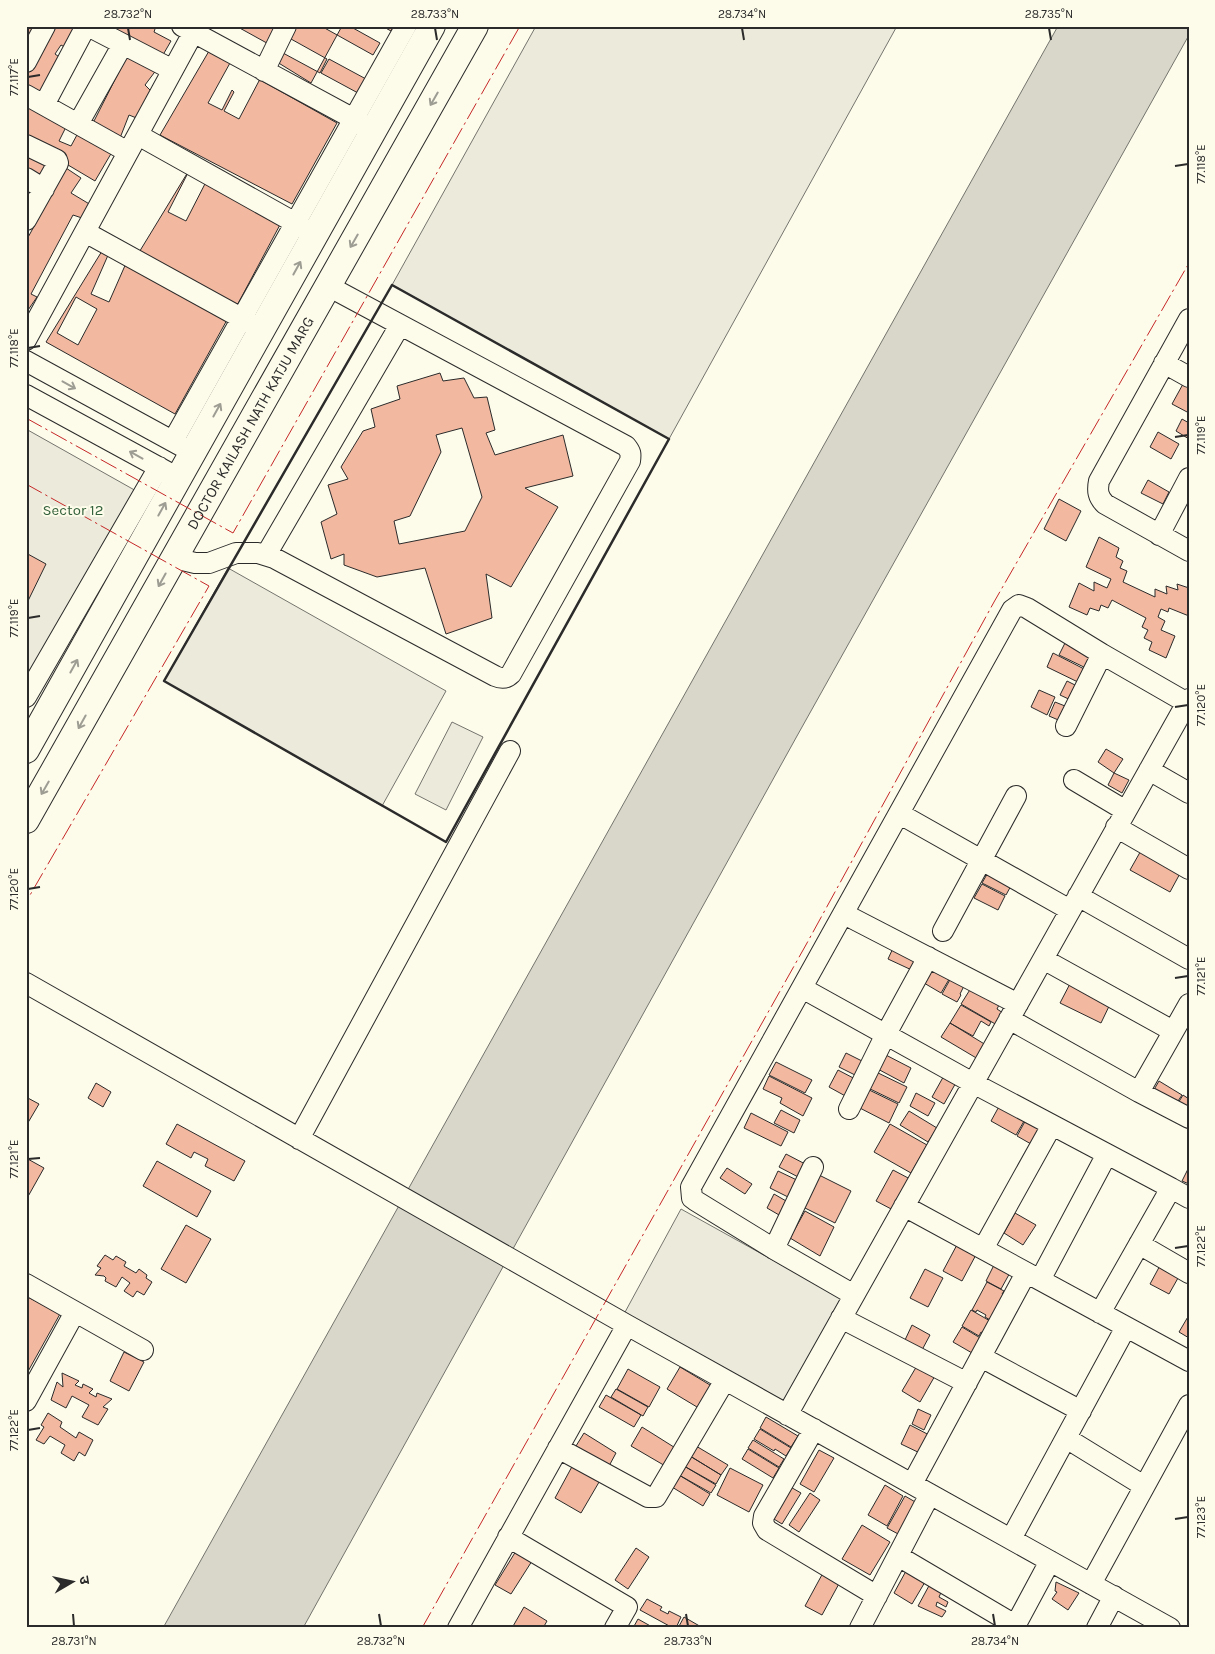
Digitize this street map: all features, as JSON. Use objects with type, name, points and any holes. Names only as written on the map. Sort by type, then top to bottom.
[{"type":"main road","points":[[63,756],[29,745],[169,473],[363,124],[417,53],[432,26]]},
{"type":"main road","name":"DOCTOR KAILASH NATH KATJU MARG","points":[[26,820],[475,26]]},
{"type":"main road","points":[[417,53],[450,71]]},
{"type":"street","points":[[28,53],[45,26]]},
{"type":"street","points":[[44,105],[87,26],[173,70]]},
{"type":"street","points":[[264,71],[286,26]]},
{"type":"street","points":[[26,340],[173,70],[188,29],[363,124],[406,26]]},
{"type":"street","points":[[78,124],[124,44]]},
{"type":"street","points":[[26,95],[78,124],[133,144],[306,229]]},
{"type":"street","points":[[26,145],[57,162],[58,165],[26,220]]},
{"type":"street","points":[[26,178],[44,189]]},
{"type":"street","points":[[85,232],[253,324]]},
{"type":"street","points":[[174,558],[195,563],[209,563],[236,553],[266,555],[495,676],[507,678],[511,674],[630,461],[630,451],[626,446],[328,286]]},
{"type":"street","points":[[1189,319],[1099,481],[1098,494],[1105,504],[1189,551]]},
{"type":"street","points":[[266,555],[400,325]]},
{"type":"street","points":[[26,361],[183,447]]},
{"type":"street","points":[[1164,362],[1189,377]]},
{"type":"street","points":[[26,395],[169,473],[26,697]]},
{"type":"street","points":[[1160,535],[1189,478]]},
{"type":"street","points":[[787,1415],[1188,702],[1102,654],[1027,608],[1019,606],[1012,610],[691,1188],[692,1198],[696,1201],[854,1295]]},
{"type":"street","points":[[1066,726],[1102,654]]},
{"type":"street","points":[[299,1139],[510,751]]},
{"type":"street","points":[[1149,770],[1189,793]]},
{"type":"street","points":[[1074,780],[1121,819],[1189,869]]},
{"type":"street","points":[[944,930],[1016,796]]},
{"type":"street","points":[[900,814],[981,860],[1189,959]]},
{"type":"street","points":[[844,914],[928,957],[1139,1092],[1189,1118]]},
{"type":"street","points":[[849,1109],[886,1034],[928,957]]},
{"type":"street","points":[[1043,959],[1173,1031]]},
{"type":"street","points":[[26,983],[626,1325],[1170,1628]]},
{"type":"street","points":[[802,988],[973,1083],[1189,1198]]},
{"type":"street","points":[[1139,1092],[1189,1004]]},
{"type":"street","points":[[983,1250],[1052,1125]]},
{"type":"street","points":[[912,1484],[981,1357],[1033,1277],[1107,1154]]},
{"type":"street","points":[[774,1249],[813,1167]]},
{"type":"street","points":[[1100,1313],[1171,1188]]},
{"type":"street","points":[[904,1206],[1189,1361]]},
{"type":"street","points":[[1139,1244],[1189,1274]]},
{"type":"street","points":[[26,1284],[143,1350]]},
{"type":"street","points":[[26,1400],[75,1312]]},
{"type":"street","points":[[842,1318],[967,1383]]},
{"type":"street","points":[[458,1628],[626,1325]]},
{"type":"street","points":[[1011,1539],[1126,1327]]},
{"type":"street","points":[[981,1357],[1081,1412]]},
{"type":"street","points":[[558,1448],[648,1497],[656,1497],[724,1380]]},
{"type":"street","points":[[1091,1584],[1189,1405]]},
{"type":"street","points":[[814,1429],[764,1516],[763,1523],[767,1530],[877,1596]]},
{"type":"street","points":[[1066,1438],[1144,1486]]},
{"type":"street","points":[[866,1626],[877,1596],[930,1494]]},
{"type":"street","points":[[508,1537],[627,1607],[616,1628]]},
{"type":"street","points":[[898,1556],[1014,1626],[1050,1561]]},
{"type":"street","points":[[1097,1628],[1114,1596]]},
{"type":"green space","points":[[536,26],[897,26],[669,439],[392,285]]},
{"type":"green space","name":"Sector 12","points":[[26,429],[138,492],[26,694]]},
{"type":"green space","points":[[228,568],[446,691],[382,806],[164,681]]},
{"type":"green space","points":[[452,722],[483,737],[446,810],[415,794]]},
{"type":"green space","points":[[681,1209],[841,1298],[785,1402],[624,1314]]},
{"type":"shaded area","points":[[1058,26],[1189,26],[1189,35],[797,736],[303,1628],[163,1628]]},
{"type":"building","points":[[26,26],[42,26],[26,44]]},
{"type":"building","points":[[51,26],[79,26],[70,50],[61,45],[55,54],[65,61],[45,99],[26,89],[26,71]]},
{"type":"building","points":[[94,26],[156,26],[154,32],[171,41],[160,60]]},
{"type":"building","points":[[236,26],[271,26],[282,33],[274,47]]},
{"type":"building","points":[[296,26],[342,26],[311,83],[277,62]]},
{"type":"building","points":[[321,26],[354,26],[353,28],[380,43],[373,55]]},
{"type":"building","points":[[382,26],[394,26],[391,31]]},
{"type":"building","points":[[291,39],[327,59],[320,73],[283,53]]},
{"type":"building","points":[[209,51],[337,123],[292,204],[160,135]]},
{"type":"building","points":[[128,54],[157,69],[145,85],[153,93],[139,119],[129,115],[120,138],[93,123]]},
{"type":"building","points":[[329,59],[366,79],[358,93],[321,73]]},
{"type":"building","points":[[230,63],[260,79],[239,119],[224,111],[234,92],[232,90],[222,110],[208,103]]},
{"type":"building","points":[[26,102],[67,125],[59,141],[71,146],[78,133],[112,152],[95,181],[26,140]]},
{"type":"building","points":[[26,146],[57,162],[44,186],[26,175]]},
{"type":"building","points":[[191,167],[209,176],[186,221],[168,212]]},
{"type":"building","points":[[191,167],[282,221],[233,313],[138,254]]},
{"type":"building","points":[[66,168],[81,178],[71,193],[91,205],[82,218],[73,215],[31,294],[37,297],[26,313],[26,241]]},
{"type":"building","points":[[102,251],[227,320],[175,414],[46,342]]},
{"type":"building","points":[[109,253],[127,261],[109,302],[91,294]]},
{"type":"building","points":[[76,297],[97,309],[78,345],[57,333]]},
{"type":"building","points":[[440,373],[443,381],[464,378],[474,398],[487,397],[495,430],[486,433],[495,455],[563,435],[573,476],[525,488],[558,507],[511,587],[486,574],[492,618],[446,634],[425,568],[377,577],[344,565],[344,554],[331,559],[321,522],[337,514],[328,485],[348,479],[341,467],[363,431],[375,427],[371,409],[400,399],[397,386]],"holes":[[[462,428],[482,497],[465,531],[399,544],[394,521],[410,516],[441,452],[436,435]]]},
{"type":"building","points":[[1183,384],[1189,388],[1189,413],[1172,404]]},
{"type":"building","points":[[1182,419],[1189,423],[1189,439],[1176,431]]},
{"type":"building","points":[[1158,432],[1179,444],[1171,459],[1150,447]]},
{"type":"building","points":[[1148,480],[1169,492],[1163,504],[1141,493]]},
{"type":"building","points":[[1059,499],[1081,511],[1066,541],[1044,529]]},
{"type":"building","points":[[1099,537],[1119,548],[1116,557],[1123,561],[1120,568],[1127,571],[1123,582],[1155,597],[1155,589],[1167,594],[1166,586],[1178,590],[1177,584],[1189,588],[1189,616],[1169,608],[1168,612],[1161,609],[1158,617],[1165,621],[1161,630],[1175,636],[1166,658],[1149,650],[1152,642],[1144,638],[1148,630],[1142,627],[1146,618],[1112,600],[1108,608],[1101,605],[1099,611],[1090,608],[1087,615],[1069,607],[1079,583],[1094,591],[1094,582],[1107,588],[1111,579],[1086,567]]},
{"type":"building","points":[[26,553],[46,564],[26,605]]},
{"type":"building","points":[[1066,641],[1095,656],[1088,669],[1059,655]]},
{"type":"building","points":[[1053,653],[1088,671],[1082,684],[1047,667]]},
{"type":"building","points":[[1067,681],[1081,688],[1075,702],[1060,695]]},
{"type":"building","points":[[1039,690],[1055,697],[1047,715],[1031,707]]},
{"type":"building","points":[[1055,702],[1070,708],[1063,722],[1049,716]]},
{"type":"building","points":[[1106,749],[1123,759],[1114,773],[1098,762]]},
{"type":"building","points":[[1114,773],[1129,780],[1122,793],[1108,785]]},
{"type":"building","points":[[1143,847],[1183,868],[1170,892],[1130,870]]},
{"type":"building","points":[[990,869],[1013,882],[1006,895],[982,883]]},
{"type":"building","points":[[982,884],[1005,896],[998,910],[974,898]]},
{"type":"building","points":[[894,946],[922,960],[916,972],[888,959]]},
{"type":"building","points":[[934,966],[951,976],[941,993],[924,983]]},
{"type":"building","points":[[952,976],[965,984],[957,1002],[942,994]]},
{"type":"building","points":[[1073,978],[1113,998],[1101,1023],[1060,1003]]},
{"type":"building","points":[[971,988],[1006,1009],[999,1005],[997,1009],[1003,1013],[997,1025],[961,1004]]},
{"type":"building","points":[[961,1005],[991,1022],[989,1026],[981,1021],[973,1036],[950,1023]]},
{"type":"building","points":[[950,1023],[986,1045],[978,1059],[941,1037]]},
{"type":"building","points":[[846,1053],[868,1064],[861,1078],[839,1067]]},
{"type":"building","points":[[882,1053],[911,1068],[904,1083],[874,1067]]},
{"type":"building","points":[[776,1062],[812,1080],[805,1093],[769,1075]]},
{"type":"building","points":[[838,1070],[859,1081],[849,1098],[829,1087]]},
{"type":"building","points":[[872,1070],[907,1087],[899,1103],[864,1086]]},
{"type":"building","points":[[946,1072],[958,1079],[944,1104],[932,1097]]},
{"type":"building","points":[[769,1076],[812,1098],[803,1116],[780,1103],[782,1098],[763,1089]]},
{"type":"building","points":[[1159,1081],[1182,1095],[1174,1107],[1152,1093]]},
{"type":"building","points":[[96,1083],[111,1092],[103,1107],[88,1098]]},
{"type":"building","points":[[863,1087],[898,1104],[889,1123],[854,1105]]},
{"type":"building","points":[[916,1093],[935,1103],[928,1116],[910,1106]]},
{"type":"building","points":[[1183,1095],[1189,1099],[1189,1116],[1175,1108]]},
{"type":"building","points":[[26,1097],[39,1104],[26,1126]]},
{"type":"building","points":[[1002,1101],[1027,1116],[1016,1135],[991,1121]]},
{"type":"building","points":[[781,1110],[800,1120],[794,1133],[774,1123]]},
{"type":"building","points":[[909,1111],[937,1128],[928,1142],[900,1125]]},
{"type":"building","points":[[751,1113],[788,1132],[781,1146],[744,1128]]},
{"type":"building","points":[[1028,1116],[1049,1128],[1038,1148],[1017,1136]]},
{"type":"building","points":[[177,1124],[245,1161],[234,1181],[205,1166],[208,1159],[194,1152],[191,1158],[166,1144]]},
{"type":"building","points":[[890,1124],[927,1145],[911,1173],[874,1152]]},
{"type":"building","points":[[786,1154],[809,1166],[802,1179],[779,1167]]},
{"type":"building","points":[[26,1158],[44,1168],[26,1200]]},
{"type":"building","points":[[157,1161],[211,1191],[197,1217],[143,1186]]},
{"type":"building","points":[[1189,1167],[1189,1184],[1182,1181]]},
{"type":"building","points":[[727,1168],[752,1184],[745,1194],[720,1178]]},
{"type":"building","points":[[893,1170],[912,1180],[895,1211],[876,1201]]},
{"type":"building","points":[[778,1171],[803,1183],[794,1200],[770,1188]]},
{"type":"building","points":[[815,1173],[851,1191],[835,1223],[799,1205]]},
{"type":"building","points":[[774,1194],[793,1205],[786,1219],[767,1208]]},
{"type":"building","points":[[805,1211],[834,1227],[820,1256],[790,1238]]},
{"type":"building","points":[[1015,1213],[1036,1225],[1023,1245],[1004,1233]]},
{"type":"building","points":[[186,1225],[211,1239],[186,1283],[161,1269]]},
{"type":"building","points":[[959,1241],[978,1251],[962,1281],[943,1271]]},
{"type":"building","points":[[105,1255],[113,1260],[116,1256],[126,1262],[124,1266],[136,1273],[139,1269],[147,1275],[146,1278],[152,1282],[144,1295],[137,1291],[133,1297],[124,1291],[130,1283],[122,1277],[116,1287],[105,1281],[106,1278],[104,1276],[95,1275],[101,1268],[97,1266]]},
{"type":"building","points":[[1163,1260],[1182,1271],[1169,1294],[1150,1284]]},
{"type":"building","points":[[996,1261],[1012,1269],[1001,1289],[986,1281]]},
{"type":"building","points":[[925,1269],[943,1278],[928,1307],[910,1298]]},
{"type":"building","points":[[987,1282],[1004,1291],[1002,1294],[1011,1299],[997,1324],[985,1317],[986,1315],[977,1310],[976,1312],[972,1310]]},
{"type":"building","points":[[26,1296],[60,1314],[26,1375]]},
{"type":"building","points":[[971,1310],[997,1325],[990,1337],[981,1332],[979,1336],[962,1326]]},
{"type":"building","points":[[1189,1315],[1189,1338],[1179,1332]]},
{"type":"building","points":[[912,1325],[930,1335],[922,1350],[905,1340]]},
{"type":"building","points":[[962,1327],[987,1342],[979,1357],[953,1342]]},
{"type":"building","points":[[124,1352],[144,1362],[129,1391],[110,1381]]},
{"type":"building","points":[[918,1364],[936,1374],[920,1402],[902,1391]]},
{"type":"building","points":[[680,1367],[715,1388],[702,1410],[667,1389]]},
{"type":"building","points":[[628,1369],[660,1387],[649,1407],[617,1389]]},
{"type":"building","points":[[62,1373],[79,1381],[75,1385],[82,1388],[83,1384],[93,1389],[89,1393],[96,1397],[97,1393],[112,1399],[103,1407],[108,1409],[98,1425],[82,1417],[89,1405],[72,1396],[66,1408],[51,1400],[57,1382],[63,1387]]},
{"type":"building","points":[[616,1389],[648,1407],[643,1416],[611,1397]]},
{"type":"building","points":[[606,1395],[641,1415],[634,1427],[599,1407]]},
{"type":"building","points":[[918,1409],[931,1415],[924,1430],[912,1424]]},
{"type":"building","points":[[48,1413],[62,1422],[60,1427],[76,1438],[79,1432],[93,1440],[85,1456],[79,1452],[74,1461],[61,1453],[65,1445],[50,1436],[44,1444],[36,1440],[44,1427],[41,1425]]},
{"type":"building","points":[[766,1417],[798,1436],[791,1447],[760,1428]]},
{"type":"building","points":[[910,1425],[933,1437],[924,1455],[901,1444]]},
{"type":"building","points":[[642,1427],[677,1449],[667,1467],[631,1446]]},
{"type":"building","points":[[760,1429],[791,1448],[786,1456],[754,1439]]},
{"type":"building","points":[[584,1433],[616,1453],[609,1466],[576,1446]]},
{"type":"building","points":[[753,1440],[784,1459],[779,1467],[748,1448]]},
{"type":"building","points":[[696,1446],[728,1465],[721,1475],[690,1456]]},
{"type":"building","points":[[748,1449],[779,1468],[773,1478],[742,1459]]},
{"type":"building","points":[[819,1450],[834,1458],[814,1492],[800,1484]]},
{"type":"building","points":[[690,1456],[721,1475],[716,1484],[684,1466]]},
{"type":"building","points":[[575,1461],[602,1477],[581,1513],[555,1498]]},
{"type":"building","points":[[684,1466],[716,1485],[711,1493],[679,1475]]},
{"type":"building","points":[[730,1468],[763,1485],[749,1512],[717,1495]]},
{"type":"building","points":[[679,1475],[710,1494],[703,1506],[672,1487]]},
{"type":"building","points":[[787,1485],[801,1493],[782,1524],[769,1516]]},
{"type":"building","points":[[885,1485],[903,1496],[887,1526],[868,1515]]},
{"type":"building","points":[[810,1493],[820,1500],[799,1532],[789,1525]]},
{"type":"building","points":[[905,1496],[917,1503],[900,1535],[887,1528]]},
{"type":"building","points":[[862,1525],[890,1542],[870,1575],[842,1559]]},
{"type":"building","points":[[636,1548],[649,1557],[628,1589],[615,1580]]},
{"type":"building","points":[[516,1551],[532,1561],[511,1594],[495,1585]]},
{"type":"building","points":[[824,1571],[841,1580],[822,1615],[805,1606]]},
{"type":"building","points":[[906,1571],[925,1582],[912,1604],[894,1593]]},
{"type":"building","points":[[931,1582],[943,1588],[939,1597],[948,1602],[946,1607],[937,1602],[936,1606],[946,1611],[942,1617],[918,1606]]},
{"type":"building","points":[[1056,1582],[1079,1593],[1068,1610],[1052,1599],[1057,1592],[1055,1591]]},
{"type":"building","points":[[647,1599],[662,1607],[660,1610],[668,1614],[669,1611],[681,1617],[676,1628],[640,1610]]},
{"type":"building","points":[[524,1607],[547,1621],[543,1628],[512,1628]]},
{"type":"building","points":[[684,1617],[703,1628],[678,1628]]},
{"type":"building","points":[[638,1619],[654,1628],[633,1628]]},
{"type":"wall","points":[[392,285],[669,439],[446,842],[164,681],[392,285]]},
{"type":"power","points":[[26,418],[233,533],[520,26]]},
{"type":"power","points":[[422,1628],[807,943],[994,602],[1189,263]]},
{"type":"power","points":[[26,484],[209,586],[26,902]]}]
